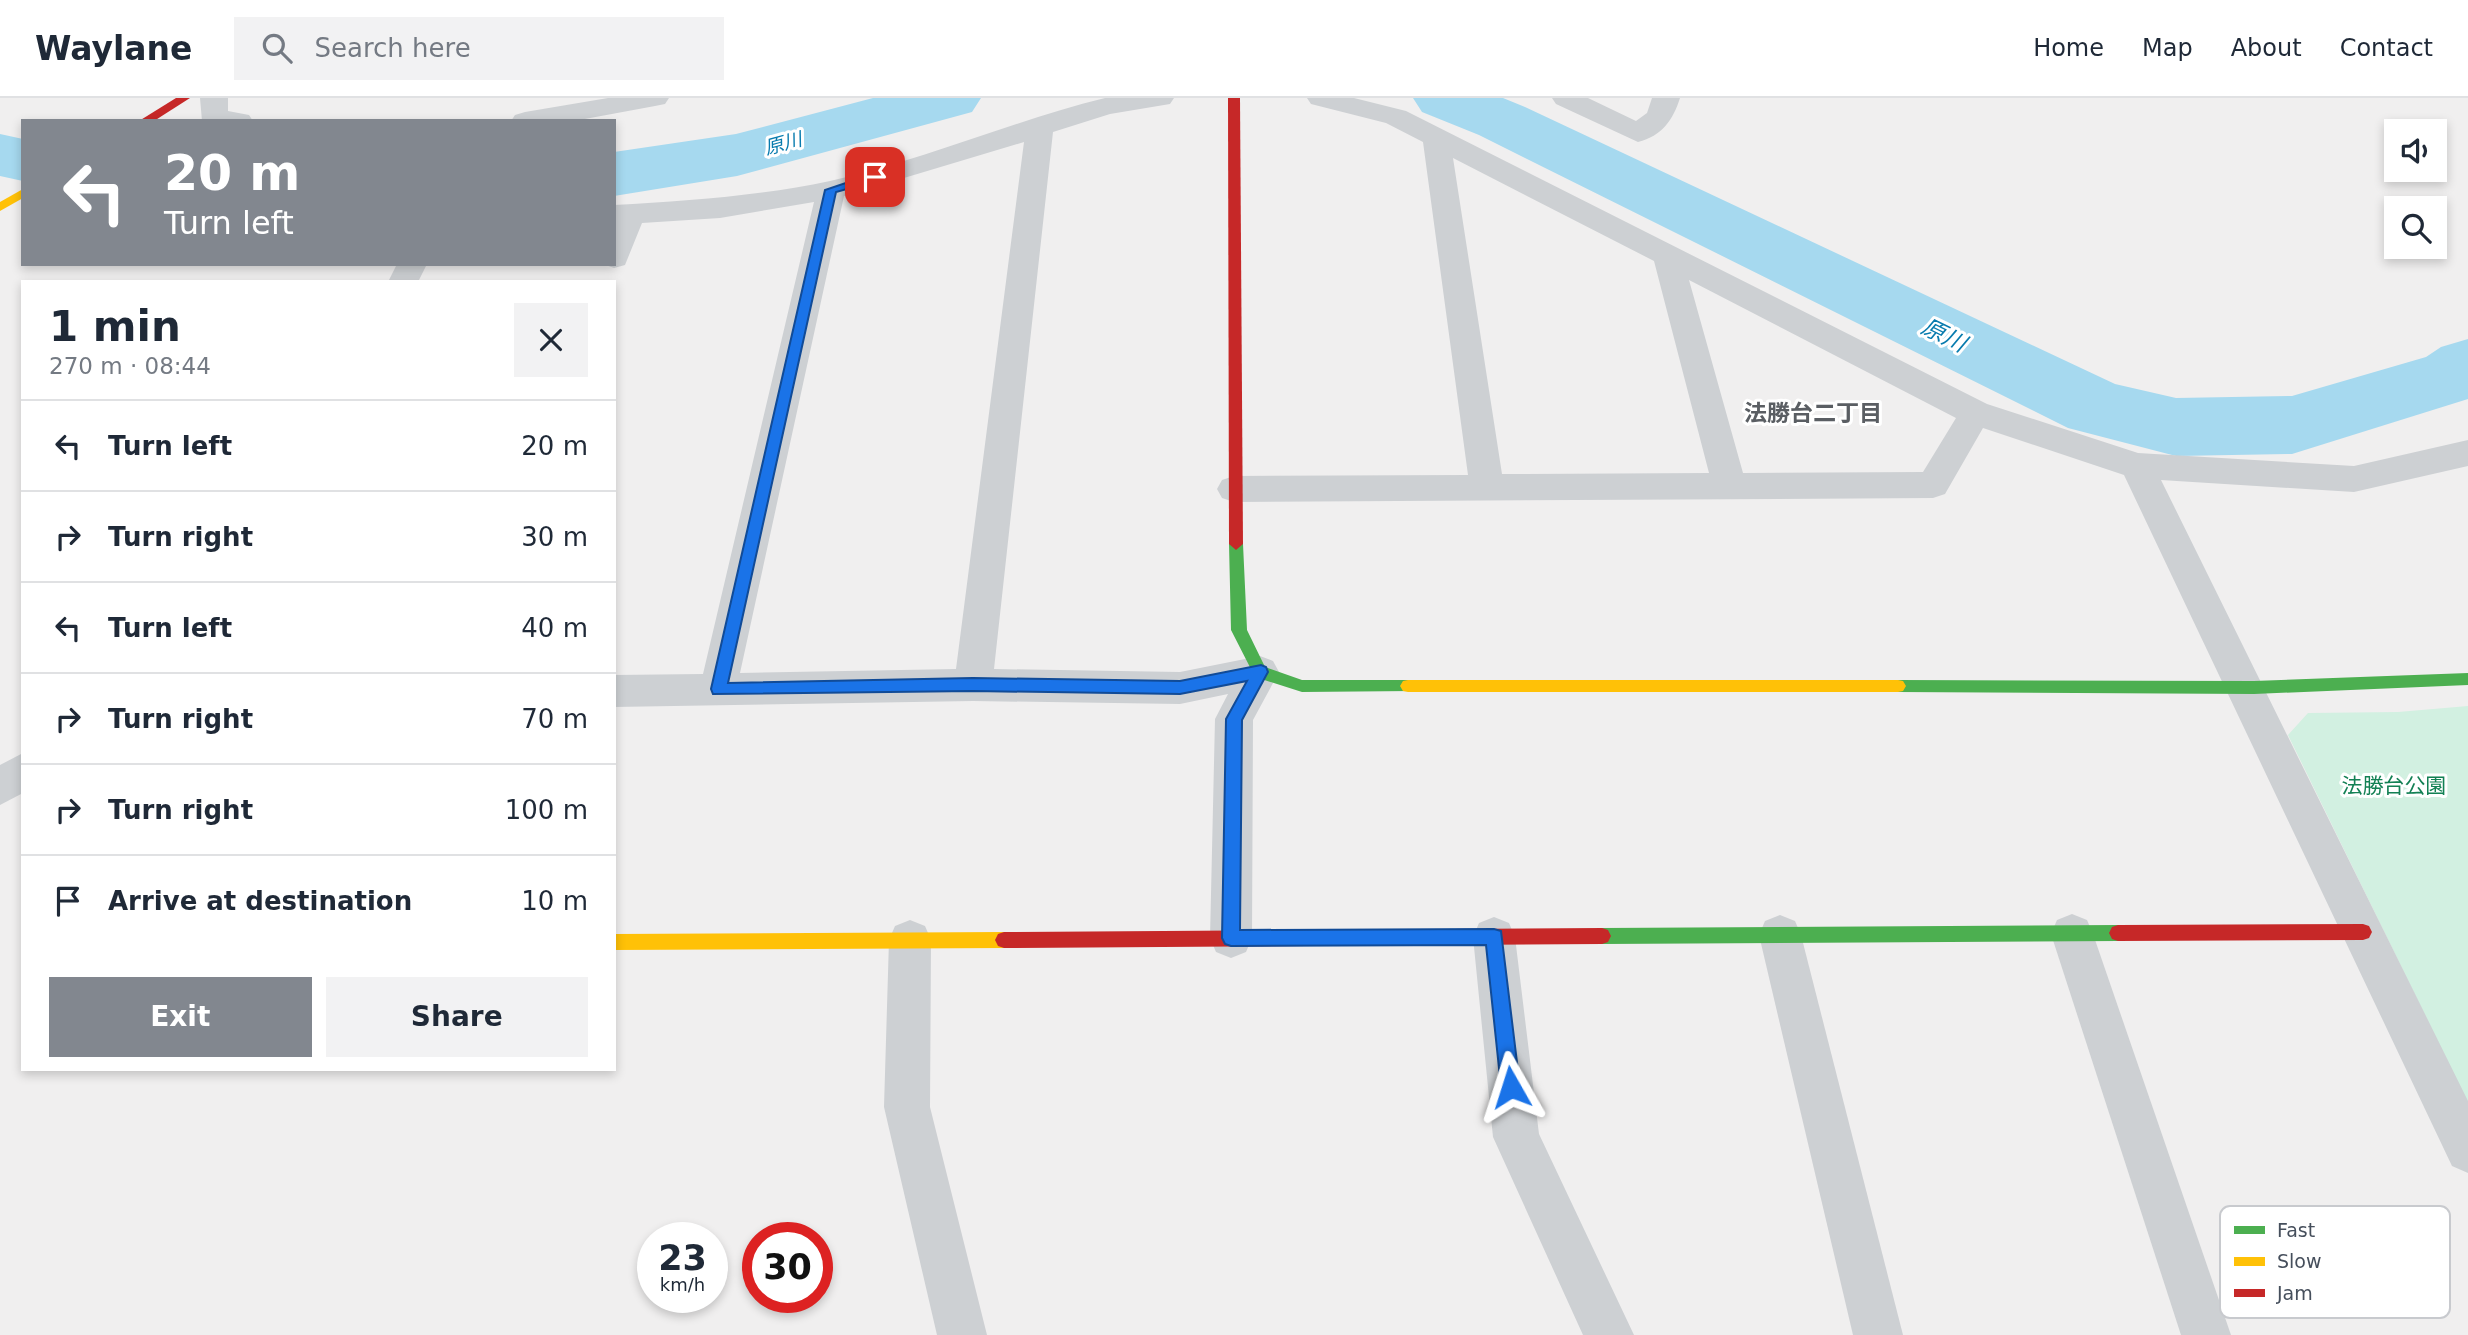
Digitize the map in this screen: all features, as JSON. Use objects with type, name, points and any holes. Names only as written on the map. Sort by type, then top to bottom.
[{"type":"street","points":[[149,119],[184,98]]},
{"type":"street","points":[[214,98],[214,118],[222,119]]},
{"type":"street","points":[[537,119],[655,98]]},
{"type":"street","points":[[616,247],[622,214],[720,208],[831,190],[942,159],[1106,106],[1160,98]]},
{"type":"street","points":[[1234,98],[1234,489],[1239,630],[1261,672]]},
{"type":"street","points":[[1321,98],[1396,117],[1975,413],[2137,466],[2354,479],[2468,453]]},
{"type":"street","points":[[1566,98],[1638,133],[1660,117],[1666,98]]},
{"type":"street","points":[[973,685],[1040,127]]},
{"type":"street","points":[[1436,137],[1487,488]]},
{"type":"street","points":[[719,689],[831,190]]},
{"type":"street","points":[[0,207],[21,194]]},
{"type":"street","points":[[1667,255],[1729,486]]},
{"type":"street","points":[[1234,489],[1933,485],[1975,413]]},
{"type":"street","points":[[2137,466],[2468,1150]]},
{"type":"street","points":[[1231,938],[1234,719],[1261,672]]},
{"type":"street","points":[[616,691],[973,685],[1180,688],[1261,672],[1302,686],[2244,686],[2414,683],[2468,679]]},
{"type":"street","points":[[0,788],[21,772]]},
{"type":"street","points":[[616,942],[2363,933]]},
{"type":"street","points":[[2072,934],[2206,1335]]},
{"type":"street","points":[[1780,935],[1878,1335]]},
{"type":"street","points":[[1494,937],[1516,1138],[1609,1335]]},
{"type":"street","points":[[910,940],[907,1107],[962,1335]]},
{"type":"green space","name":"法勝台公園","points":[[2468,706],[2468,1103],[2288,735],[2308,713],[2398,712]]},
{"type":"waterway","name":"原川","points":[[616,174],[737,155],[949,98]]},
{"type":"waterway","name":"原川","points":[[1445,98],[1502,121],[2096,408],[2176,427],[2292,425],[2453,376],[2468,366]]},
{"type":"waterway","name":"原川","points":[[0,155],[21,160]]},
{"type":"traffic: fast","points":[[1236,544],[1239,630],[1260,672],[1302,686],[1408,686]]},
{"type":"traffic: fast","points":[[1898,686],[2254,687],[2468,679]]},
{"type":"traffic: fast","points":[[1602,936],[2118,933]]},
{"type":"traffic: slow","points":[[0,207],[21,194]]},
{"type":"traffic: slow","points":[[1408,686],[1898,686]]},
{"type":"traffic: slow","points":[[616,942],[1004,940]]},
{"type":"traffic: jam","points":[[148,119],[184,98]]},
{"type":"traffic: jam","points":[[1234,98],[1236,544]]},
{"type":"traffic: jam","points":[[2118,933],[2363,932]]},
{"type":"traffic: jam","points":[[1004,940],[1602,936]]},
{"type":"district","name":"法勝台二丁目","points":[[1813,413]]},
{"type":"route","points":[[875,177],[831,190],[719,689],[973,685],[1180,688],[1261,672],[1234,719],[1231,938],[1494,937],[1511,1087]]}]
